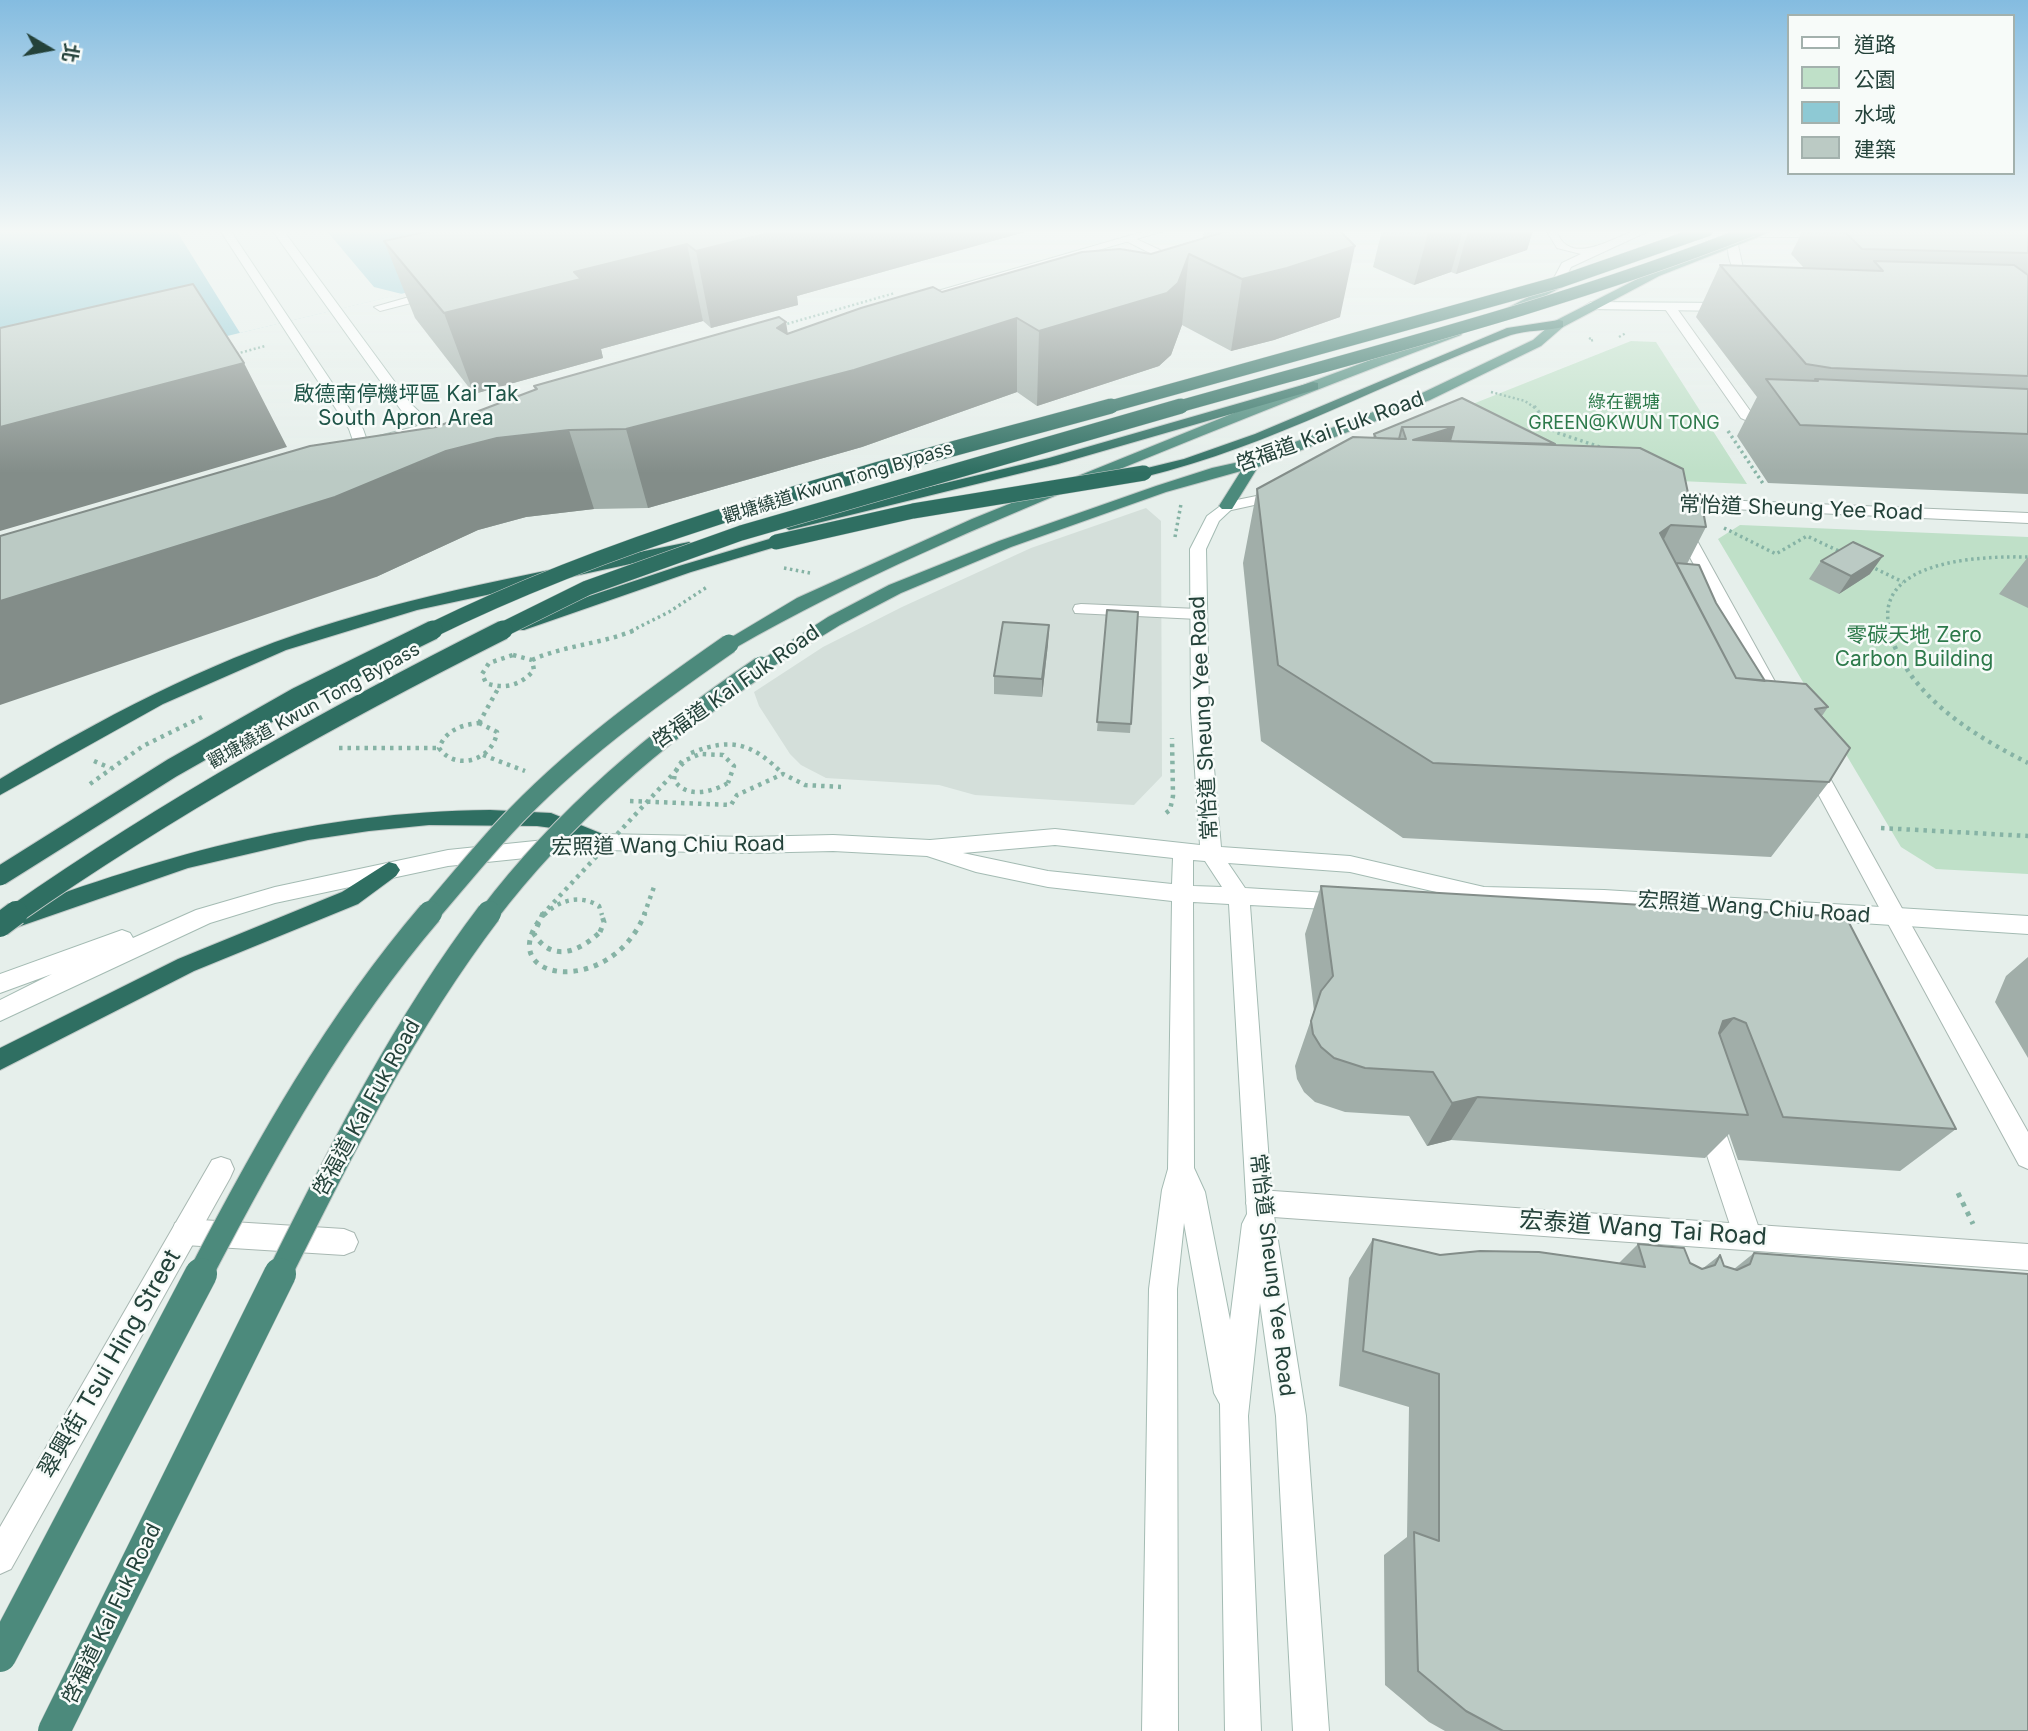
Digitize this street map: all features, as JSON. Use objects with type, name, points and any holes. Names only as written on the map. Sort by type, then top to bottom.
[{"type":"highway","name":"觀塘繞道 Kwun Tong Bypass","points":[[0,876],[172,768],[297,697],[451,621],[620,551],[820,486],[1457,311]]},
{"type":"highway","name":"啓福道 Kai Fuk Road","points":[[0,1656],[259,1162],[311,1076],[362,999],[427,917],[507,825],[578,758],[642,704],[729,644],[803,602],[976,522],[1312,386],[1507,311]]},
{"type":"highway","name":"觀塘繞道 Kwun Tong Bypass","points":[[0,925],[163,815],[269,752],[358,702],[500,632],[551,603],[592,586],[761,526],[1513,311]]},
{"type":"highway","name":"啓福道 Kai Fuk Road","points":[[54,1731],[330,1171],[388,1065],[424,1006],[478,928],[557,832],[618,772],[685,717],[790,646],[895,589],[1005,544],[1161,489],[1217,471],[1252,464],[1455,384],[1537,343],[1559,324],[1583,311]]},
{"type":"highway","points":[[500,632],[706,562],[814,532],[924,509],[1096,483],[1189,462],[1260,437],[1511,331],[1559,324]]},
{"type":"highway","points":[[0,788],[145,704],[241,661],[321,632],[445,598],[744,536],[1053,461],[1312,386]]},
{"type":"highway","points":[[1227,506],[1252,464]]},
{"type":"highway","points":[[0,925],[70,898],[180,863],[264,842],[346,827],[433,818],[546,819],[603,842]]},
{"type":"highway","points":[[0,1060],[186,965],[350,898],[390,870]]},
{"type":"main road","points":[[278,311],[356,429],[360,456],[395,435],[428,428],[476,429]]},
{"type":"main road","points":[[338,311],[411,414],[428,428]]},
{"type":"main road","points":[[1672,311],[1746,415],[1772,427],[1791,430]]},
{"type":"main road","points":[[1227,506],[1296,492]]},
{"type":"main road","name":"常怡道 Sheung Yee Road","points":[[1728,612],[1662,503],[2028,518]]},
{"type":"main road","name":"常怡道 Sheung Yee Road","points":[[1227,506],[1212,519],[1198,549],[1200,712],[1211,854],[1239,896],[1258,1203],[1291,1416],[1311,1731]]},
{"type":"main road","points":[[1081,609],[1198,614]]},
{"type":"main road","points":[[1707,611],[1728,612],[1787,718]]},
{"type":"main road","points":[[1800,750],[2028,1157]]},
{"type":"main road","name":"宏照道 Wang Chiu Road","points":[[0,1011],[40,990],[204,916],[275,895],[461,857],[603,842],[748,845],[833,843],[930,848],[1055,837],[1211,854],[1350,864],[1480,894]]},
{"type":"main road","name":"宏照道 Wang Chiu Road","points":[[930,848],[950,858],[1050,881],[1182,893],[1370,902]]},
{"type":"main road","name":"常怡道 Sheung Yee Road","points":[[1160,1731],[1163,1289],[1175,1190],[1181,1169],[1183,850]]},
{"type":"main road","name":"宏照道 Wang Chiu Road","points":[[1412,899],[1480,894],[1604,898],[2028,925]]},
{"type":"main road","name":"宏照道 Wang Chiu Road","points":[[0,984],[174,920],[204,916]]},
{"type":"main road","points":[[1702,1101],[1748,1237]]},
{"type":"main road","name":"翠興街 Tsui Hing Street","points":[[0,1558],[221,1169]]},
{"type":"main road","points":[[1181,1169],[1192,1192],[1233,1416]]},
{"type":"main road","points":[[1243,1731],[1233,1416],[1250,1246],[1258,1203]]},
{"type":"main road","name":"宏泰道 Wang Tai Road","points":[[1258,1203],[1673,1243],[1748,1237],[2028,1256]]},
{"type":"main road","points":[[185,1233],[344,1242]]},
{"type":"path","points":[[776,327],[836,311]]},
{"type":"path","points":[[1619,337],[1626,333]]},
{"type":"path","points":[[226,356],[265,346]]},
{"type":"path","points":[[1491,391],[1531,403],[1549,428],[1560,435],[1595,443],[1607,450]]},
{"type":"path","points":[[1740,433],[1729,433],[1766,488]]},
{"type":"path","points":[[1723,528],[1776,554],[1807,536],[1843,553]]},
{"type":"path","points":[[2028,557],[1964,558],[1936,564],[1913,575],[1896,589],[1888,607],[1887,628],[1896,652],[1913,677],[1939,704],[1974,732],[2028,763]]},
{"type":"path","points":[[1867,565],[1904,583]]},
{"type":"path","points":[[772,567],[814,574]]},
{"type":"path","points":[[532,660],[534,670],[524,680],[499,687],[486,683],[483,678],[484,668],[489,663],[513,655],[532,660],[544,654],[601,642],[647,626],[710,585]]},
{"type":"path","points":[[479,723],[499,687]]},
{"type":"path","points":[[479,723],[487,724],[497,732],[495,744],[490,750],[464,761],[446,758],[441,754],[439,748],[446,735],[461,726],[479,723]]},
{"type":"path","points":[[655,884],[640,926],[615,957],[584,973],[561,975],[542,968],[531,956],[531,940],[534,930],[539,921],[554,906],[563,902],[581,899],[600,906],[604,922],[600,932],[583,947],[561,952],[542,947],[534,934],[535,925],[540,917],[631,819],[667,779],[676,769],[681,764],[700,754],[717,753],[732,762],[732,777],[722,787],[713,791],[687,792],[676,784],[674,779],[674,772],[678,765],[683,759],[716,745],[741,744],[761,752],[783,774],[805,785],[841,786]]},
{"type":"path","points":[[731,805],[737,795],[783,774]]},
{"type":"path","points":[[1881,828],[2028,836]]},
{"type":"shaded area","points":[[1146,508],[1161,521],[1162,776],[1134,805],[975,795],[939,785],[826,778],[801,765],[790,754],[759,706],[754,692],[823,647],[902,607],[1031,548]]},
{"type":"green space","name":"綠在觀塘 GREEN@KWUN TONG","points":[[1631,341],[1656,342],[1747,484],[1344,466],[1342,456]]},
{"type":"green space","name":"零碳天地 Zero Carbon Building","points":[[1740,525],[2028,537],[2028,874],[1936,869],[1901,847],[1718,539]]},
{"type":"water","points":[[0,311],[331,311],[0,391]]},
{"type":"pier","points":[[226,311],[332,311],[240,333]]},
{"type":"building","points":[[76,311],[210,311],[244,363],[0,427],[0,328]]},
{"type":"building","points":[[853,311],[1107,311],[1039,331],[1017,318],[854,370],[626,429],[569,430],[497,438],[446,451],[335,497],[0,601],[0,536],[310,446],[436,427],[537,389],[534,386],[779,317],[786,322],[777,328],[787,334]]},
{"type":"building","points":[[1760,311],[2028,311],[2028,376],[1831,368],[1806,364]]},
{"type":"building","points":[[1766,379],[2028,389],[2028,434],[1800,425]]},
{"type":"building","points":[[1462,398],[1555,444],[1450,441],[1454,427],[1402,427],[1399,439],[1376,438],[1374,434]]},
{"type":"building","points":[[1402,427],[1454,427],[1413,440],[1640,448],[1683,469],[1688,493],[1700,494],[1706,527],[1671,525],[1660,533],[1736,678],[1806,684],[1828,707],[1815,709],[1850,748],[1829,782],[1433,763],[1278,665],[1257,489],[1353,437],[1406,439]]},
{"type":"building","points":[[1853,542],[1883,556],[1851,576],[1821,561]]},
{"type":"building","points":[[1676,563],[1699,565],[1716,603],[1765,681],[1736,678]]},
{"type":"building","points":[[1107,610],[1138,612],[1131,724],[1097,722]]},
{"type":"building","points":[[1003,622],[1049,625],[1042,679],[994,676]]},
{"type":"building","points":[[1321,886],[1846,917],[1956,1129],[1783,1117],[1746,1023],[1734,1018],[1723,1021],[1719,1033],[1748,1115],[1478,1097],[1452,1103],[1433,1072],[1365,1068],[1334,1058],[1321,1047],[1313,1034],[1311,1021],[1321,991],[1333,976]]},
{"type":"building","points":[[1373,1239],[1440,1255],[1480,1251],[1539,1252],[1645,1267],[1638,1244],[1684,1248],[1690,1263],[1702,1269],[1715,1265],[1720,1255],[1724,1266],[1737,1270],[1750,1264],[1754,1253],[2028,1274],[2028,1731],[1503,1731],[1466,1711],[1418,1671],[1414,1532],[1439,1541],[1439,1374],[1363,1351]]},
{"type":"district","name":"啟德南停機坪區 Kai Tak South Apron Area","points":[[406,407]]}]
